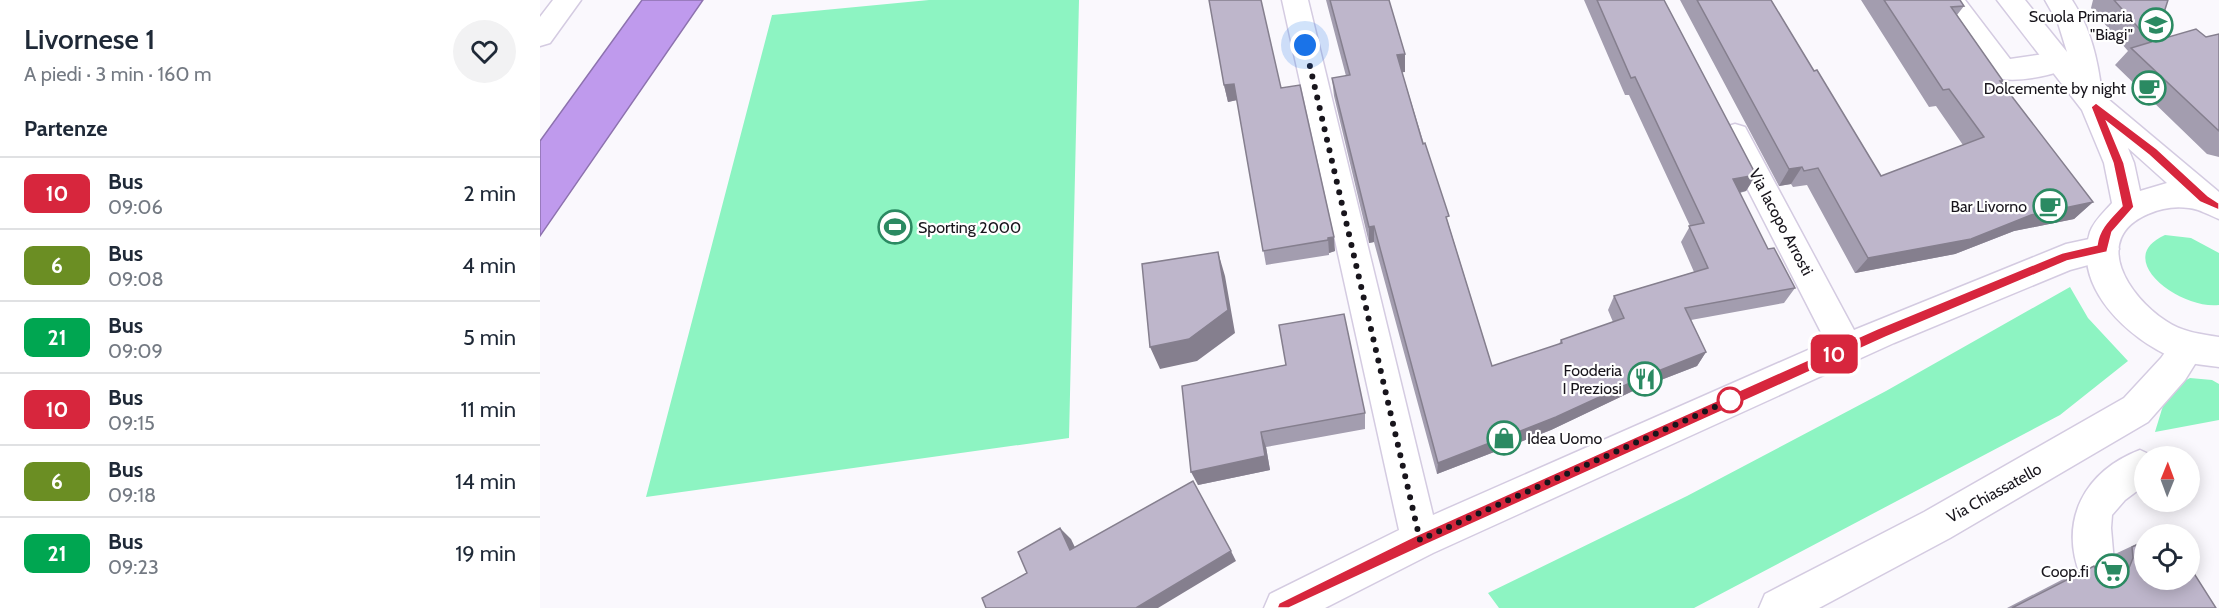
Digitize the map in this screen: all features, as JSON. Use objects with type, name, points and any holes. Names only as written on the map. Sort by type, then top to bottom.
[{"type":"street","points":[[540,36],[568,0]]},
{"type":"street","points":[[1295,0],[1420,540]]},
{"type":"street","points":[[1950,0],[2003,70],[2058,62]]},
{"type":"street","points":[[2010,0],[2092,102],[2211,202]]},
{"type":"street","points":[[2058,0],[2074,26],[2080,43],[2092,102],[2119,163],[2128,207]]},
{"type":"street","name":"Via Iacopo Arrosti","points":[[1724,115],[1847,349]]},
{"type":"street","points":[[2208,354],[2158,336],[2133,317],[2112,286],[2106,272],[2103,238],[2128,207],[2149,198],[2169,194],[2190,195],[2211,202]]},
{"type":"street","points":[[1284,608],[1420,540],[1847,349],[2066,257],[2103,249]]},
{"type":"street","name":"Via Chiassatello","points":[[1779,608],[1936,525],[2104,430],[2136,410],[2174,369],[2208,354]]},
{"type":"street","points":[[2104,430],[2126,457],[2134,462]]},
{"type":"street","points":[[2095,563],[2091,527],[2096,505],[2113,485],[2134,473]]},
{"type":"green space","name":"Sporting 2000","points":[[929,0],[1079,0],[1069,438],[646,497],[772,15]]},
{"type":"green space","points":[[2165,235],[2191,238],[2219,253],[2219,305],[2187,300],[2158,281],[2148,269],[2145,257],[2150,245]]},
{"type":"green space","points":[[2070,287],[2088,318],[2128,361],[2060,415],[1694,608],[1499,608],[1488,593],[1687,496],[1886,391]]},
{"type":"green space","points":[[2190,378],[2212,380],[2219,384],[2219,420],[2155,432],[2169,394]]},
{"type":"shaded area","points":[[642,0],[703,0],[540,236],[540,141]]},
{"type":"building","points":[[1209,0],[1261,0],[1281,88],[1300,85],[1334,237],[1263,251],[1234,84],[1224,85]]},
{"type":"building","points":[[1330,0],[1389,0],[1405,54],[1397,55],[1423,144],[1425,143],[1449,216],[1446,217],[1492,366],[1562,343],[1561,340],[1624,318],[1614,296],[1708,268],[1689,226],[1704,223],[1635,77],[1631,78],[1597,0],[1664,0],[1756,175],[1733,179],[1768,249],[1774,248],[1795,288],[1685,308],[1706,352],[1643,377],[1556,417],[1438,463],[1374,226],[1369,227],[1332,78],[1350,75]]},
{"type":"building","points":[[1697,0],[1771,0],[1814,71],[1817,70],[1881,176],[1984,137],[1949,89],[1943,90],[1884,0],[1960,0],[1964,6],[1951,7],[2003,81],[2000,81],[2093,202],[2031,215],[1971,239],[1868,258],[1818,168],[1804,171],[1802,167],[1789,169]]},
{"type":"building","points":[[2114,0],[2168,0],[2155,41],[2196,29],[2206,37],[2219,34],[2219,131],[2131,48],[2151,42]]},
{"type":"building","points":[[1218,252],[1228,310],[1189,339],[1150,347],[1142,264]]},
{"type":"building","points":[[1344,314],[1365,413],[1261,432],[1265,456],[1191,472],[1182,386],[1286,365],[1279,325]]},
{"type":"building","points":[[1193,481],[1231,551],[1136,608],[986,608],[982,598],[1027,573],[1018,552],[1060,528],[1070,550]]},
{"type":"building","name":"Coop.fi","points":[[2134,546],[2134,590],[2200,590],[2200,583],[2216,608],[2012,608],[2094,566],[2097,573],[2111,578],[2127,573],[2133,558],[2132,547]]},
{"type":"bus line","name":"10","points":[[1284,608],[1420,540],[1882,333],[2066,257],[2103,249],[2103,238],[2108,229],[2121,212],[2128,207],[2119,163],[2096,107],[2153,152],[2204,199],[2219,206]]},
{"type":"place","name":"Scuola Primaria \"Biagi\"","points":[[2156,25]]},
{"type":"place","name":"Dolcemente by night","points":[[2149,88]]},
{"type":"place","name":"Bar Livorno","points":[[2050,206]]},
{"type":"place","name":"Sporting 2000","points":[[895,227]]},
{"type":"place","name":"Fooderia I Preziosi","points":[[1645,379]]},
{"type":"place","name":"Idea Uomo","points":[[1504,438]]},
{"type":"place","name":"Coop.fi","points":[[2112,571]]},
{"type":"route","points":[[1305,45],[1408,497],[1420,540],[1735,398],[1730,400]]}]
